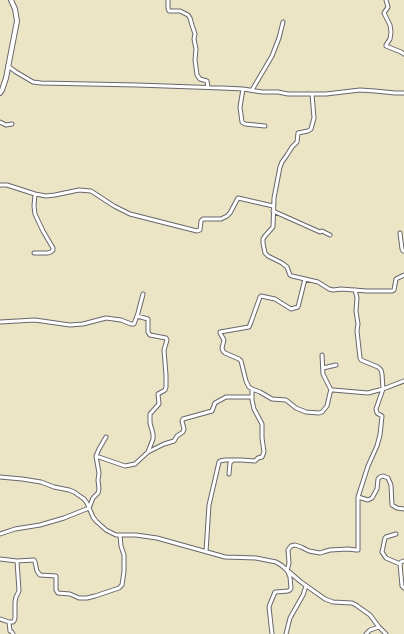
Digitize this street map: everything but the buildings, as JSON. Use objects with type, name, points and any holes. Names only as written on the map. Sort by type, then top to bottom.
[{"type":"main road","points":[[0,93],[6,78],[18,21],[11,0]]},
{"type":"street","points":[[168,0],[169,10],[180,11],[188,15],[190,18],[195,34],[195,60],[197,75],[207,81],[208,87]]},
{"type":"street","points":[[386,0],[388,7],[384,13],[390,25],[391,32],[390,39],[386,46],[404,54]]},
{"type":"street","points":[[252,90],[272,56],[283,22]]},
{"type":"street","points":[[8,66],[33,82],[41,84],[208,87],[288,94],[326,94],[360,90],[404,93]]},
{"type":"street","points":[[242,89],[240,107],[242,122],[245,124],[265,126]]},
{"type":"street","points":[[312,94],[314,118],[312,126],[310,130],[298,133],[297,142],[282,162],[274,198],[273,227],[263,239],[265,253],[287,267],[290,275],[318,282],[329,290],[392,291],[396,280],[404,275]]},
{"type":"street","points":[[0,122],[6,125],[12,124]]},
{"type":"street","points":[[0,185],[7,185],[46,196],[55,196],[73,191],[91,191],[114,206],[130,214],[198,231],[200,230],[200,221],[203,219],[221,219],[227,216],[238,198],[273,206]]},
{"type":"street","points":[[34,253],[48,253],[53,250],[35,214],[35,194]]},
{"type":"street","points":[[273,211],[330,235]]},
{"type":"street","points":[[400,233],[402,249],[404,252]]},
{"type":"street","points":[[305,279],[298,308],[291,309],[275,299],[261,296],[249,327],[220,332],[224,340],[222,348],[225,353],[241,361],[249,387],[272,399],[286,400],[296,408],[306,412],[317,413],[322,412],[327,406],[331,390],[324,375],[322,355]]},
{"type":"street","points":[[272,634],[270,604],[275,592],[290,590],[291,588],[288,571],[288,550],[290,547],[293,545],[309,551],[320,553],[330,550],[358,550],[358,497],[380,434],[382,416],[377,413],[376,409],[383,390],[381,370],[361,360],[360,358],[356,311],[357,298],[355,290]]},
{"type":"street","points":[[0,322],[34,320],[70,325],[83,324],[106,318],[134,324],[143,294]]},
{"type":"street","points":[[137,316],[148,319],[148,332],[150,335],[166,338],[167,340],[164,350],[166,387],[165,390],[158,394],[159,404],[150,414],[153,439],[148,452]]},
{"type":"street","points":[[323,368],[336,365]]},
{"type":"street","points":[[331,390],[368,393],[383,390],[404,381]]},
{"type":"street","points":[[206,552],[208,512],[219,462],[225,460],[255,461],[262,457],[264,452],[262,424],[254,409],[252,389]]},
{"type":"street","points":[[96,456],[125,466],[135,464],[148,452],[174,441],[177,436],[184,432],[183,419],[212,410],[215,403],[226,397],[252,397]]},
{"type":"street","points":[[0,534],[15,529],[40,525],[64,518],[89,508],[99,489],[99,473],[96,456],[106,437]]},
{"type":"street","points":[[229,474],[230,462],[233,460]]},
{"type":"street","points":[[358,497],[368,500],[372,498],[377,489],[378,479],[383,476],[388,478],[390,481],[392,505],[396,508],[404,510]]},
{"type":"street","points":[[0,477],[41,482],[54,487],[69,490],[84,499],[93,517],[102,526],[111,532],[120,535],[136,535],[157,538],[225,557],[256,558],[276,562],[306,586],[329,601],[337,603],[352,603],[370,615],[386,634]]},
{"type":"street","points":[[396,534],[385,538],[382,552],[386,558],[400,564]]},
{"type":"street","points":[[0,559],[17,561],[34,560],[37,571],[40,575],[56,576],[56,590],[58,593],[70,594],[79,598],[87,598],[119,588],[122,585],[124,555],[120,546],[120,535]]},
{"type":"street","points":[[400,564],[404,560]]},
{"type":"street","points":[[0,619],[9,622],[14,621],[15,602],[19,591],[17,561]]},
{"type":"street","points":[[400,564],[402,586],[404,588]]},
{"type":"street","points":[[286,634],[290,618],[303,595],[306,586]]},
{"type":"street","points":[[9,622],[10,631],[13,634]]},
{"type":"street","points":[[366,634],[370,630],[379,627]]}]
